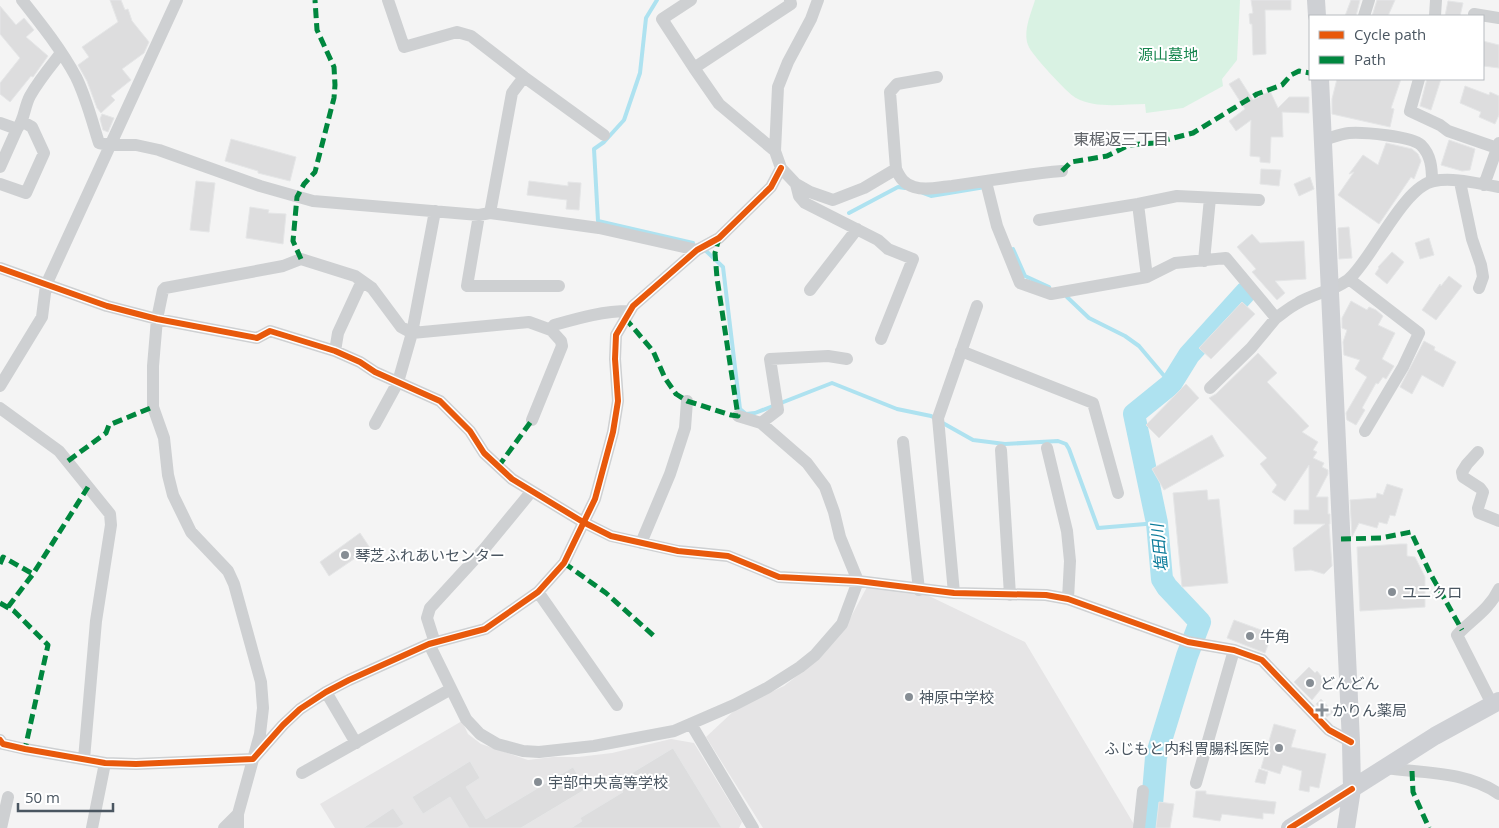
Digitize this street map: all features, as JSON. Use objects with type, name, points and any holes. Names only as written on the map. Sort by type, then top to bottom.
[{"type":"street","points":[[23,0],[61,53],[76,78],[99,143],[159,150],[260,186],[313,201],[485,214],[599,228],[697,250]]},
{"type":"street","points":[[0,386],[42,317],[46,284],[176,0]]},
{"type":"street","points":[[388,0],[404,47],[457,32],[471,36],[604,135]]},
{"type":"street","points":[[691,0],[662,19],[719,104],[776,151]]},
{"type":"street","points":[[694,68],[791,4],[790,0]]},
{"type":"street","points":[[818,0],[811,19],[788,62],[778,88],[776,151],[781,168],[796,184],[810,192],[833,200],[864,188],[896,169]]},
{"type":"street","points":[[1316,0],[1317,15]]},
{"type":"street","points":[[1364,15],[1369,0]]},
{"type":"street","points":[[1435,15],[1436,0]]},
{"type":"street","points":[[1474,14],[1480,15]]},
{"type":"street","points":[[1484,16],[1499,18]]},
{"type":"street","points":[[0,167],[20,125],[30,96],[43,75],[61,53]]},
{"type":"street","points":[[524,77],[512,93],[467,286],[559,286]]},
{"type":"street","points":[[937,77],[897,84],[890,92],[896,169],[901,180],[912,187],[924,189],[986,182],[1024,174],[1062,171]]},
{"type":"street","points":[[1320,80],[1351,742],[1352,788],[1346,828]]},
{"type":"street","points":[[1419,80],[1405,109],[1440,125],[1448,131],[1498,146],[1484,185]]},
{"type":"street","points":[[0,123],[32,127],[44,153],[26,194],[0,184]]},
{"type":"street","points":[[1322,140],[1348,133],[1368,133],[1400,138],[1420,144],[1432,163],[1432,181]]},
{"type":"street","points":[[0,740],[3,744],[25,749],[105,763],[145,764],[253,759],[283,724],[300,709],[326,692],[432,643],[485,629],[538,592],[564,563],[595,498],[613,432],[618,401],[615,359],[616,335],[629,311],[697,250],[719,238],[770,187],[781,168]]},
{"type":"street","points":[[1210,388],[1251,348],[1276,318],[1298,302],[1349,279],[1376,245],[1402,206],[1422,187],[1432,181],[1444,180],[1499,187]]},
{"type":"street","points":[[986,182],[997,226],[1020,282],[1051,294],[1147,277],[1175,263],[1226,258],[1276,318]]},
{"type":"street","points":[[1460,182],[1472,240],[1482,271],[1483,277],[1478,288]]},
{"type":"street","points":[[796,184],[799,196],[805,202],[878,240],[888,250],[913,259],[881,339]]},
{"type":"street","points":[[1039,220],[1177,196],[1259,200]]},
{"type":"street","points":[[1204,261],[1210,198]]},
{"type":"street","points":[[1138,204],[1147,277]]},
{"type":"street","points":[[375,424],[398,382],[412,332],[435,211]]},
{"type":"street","points":[[810,290],[857,229]]},
{"type":"street","points":[[238,828],[238,814],[260,734],[263,708],[261,682],[234,584],[228,571],[191,532],[173,496],[168,474],[164,438],[152,407],[157,319],[162,290],[283,266],[301,259],[355,276],[362,280],[372,288],[401,327],[412,332],[529,322],[551,330],[561,341],[562,346],[532,420]]},
{"type":"street","points":[[0,268],[107,306],[157,319],[257,338],[270,331],[335,350],[440,401],[470,431],[484,453],[512,479],[583,522],[611,536],[678,551],[728,556],[779,577],[858,581],[954,593],[1046,595],[1068,598],[1192,643],[1234,650],[1262,660],[1329,730],[1351,742]]},
{"type":"street","points":[[1349,279],[1419,333],[1403,367],[1376,403],[1365,431]]},
{"type":"street","points":[[335,350],[338,332],[362,280]]},
{"type":"street","points":[[954,593],[938,418],[977,306]]},
{"type":"street","points":[[551,330],[554,325],[586,316],[614,311],[629,311]]},
{"type":"street","points":[[961,351],[1093,403],[1118,493]]},
{"type":"street","points":[[761,423],[778,410],[770,359],[828,356],[847,359]]},
{"type":"street","points":[[641,543],[670,474],[685,428],[687,401]]},
{"type":"street","points":[[0,408],[59,451],[110,514],[111,525],[96,621],[84,759]]},
{"type":"street","points":[[531,492],[485,548],[430,608],[428,618],[432,643],[466,719],[480,734],[497,744],[523,751],[539,752],[594,746],[661,734],[691,724],[767,688],[800,668],[816,655],[842,624],[858,581],[840,537],[834,512],[824,487],[807,463],[761,423],[738,416]]},
{"type":"street","points":[[903,442],[919,590]]},
{"type":"street","points":[[1047,448],[1067,531],[1070,561],[1068,598]]},
{"type":"street","points":[[1001,450],[1010,595]]},
{"type":"street","points":[[1478,452],[1462,472],[1463,477],[1483,492],[1478,508],[1479,513],[1499,521]]},
{"type":"street","points":[[538,592],[617,705]]},
{"type":"street","points":[[1290,828],[1436,736],[1496,703],[1457,635],[1488,608],[1498,595]]},
{"type":"street","points":[[1196,783],[1234,650]]},
{"type":"street","points":[[302,773],[451,689]]},
{"type":"street","points":[[326,692],[356,743]]},
{"type":"street","points":[[691,724],[753,828]]},
{"type":"street","points":[[92,828],[105,763]]},
{"type":"street","points":[[1385,768],[1445,774],[1473,780],[1499,794]]},
{"type":"street","points":[[1139,828],[1143,791]]},
{"type":"street","points":[[1,828],[8,797]]},
{"type":"street","points":[[224,828],[238,814]]},
{"type":"shaded area","name":"神原中学校","points":[[867,587],[927,595],[1025,642],[1135,828],[763,828],[706,737],[737,708],[784,686],[821,657],[845,628]]},
{"type":"shaded area","name":"宇部中央高等学校","points":[[462,721],[468,734],[481,744],[528,760],[612,753],[671,739],[694,743],[742,822],[739,828],[335,828],[320,804]]},
{"type":"green space","name":"源山墓地","points":[[1035,0],[1240,0],[1237,60],[1222,79],[1223,86],[1183,108],[1146,113],[1145,104],[1092,104],[1072,95],[1058,82],[1030,49],[1026,34]]},
{"type":"building","points":[[110,0],[121,0],[125,10],[128,9],[132,21],[149,42],[144,53],[122,69],[131,80],[111,96],[115,100],[101,113],[78,65],[89,57],[82,47],[118,22]]},
{"type":"building","points":[[1251,0],[1291,0],[1291,10],[1265,10],[1266,54],[1253,55],[1252,24],[1250,24],[1249,14],[1253,13]]},
{"type":"building","points":[[1351,0],[1360,0],[1356,15],[1345,15]]},
{"type":"building","points":[[1377,0],[1395,0],[1388,15],[1372,15]]},
{"type":"building","points":[[1448,1],[1463,3],[1460,15],[1445,15]]},
{"type":"building","points":[[0,6],[16,25],[24,18],[34,30],[26,37],[48,56],[33,77],[31,76],[10,102],[0,94],[0,83],[20,58],[0,34]]},
{"type":"building","points":[[1484,41],[1499,45],[1499,68],[1484,66]]},
{"type":"building","points":[[1239,78],[1253,100],[1270,91],[1278,108],[1289,97],[1309,97],[1309,113],[1282,112],[1283,137],[1271,137],[1270,163],[1260,162],[1260,157],[1250,156],[1251,120],[1236,131],[1229,121],[1245,109],[1229,84]]},
{"type":"building","points":[[1337,80],[1401,80],[1391,108],[1394,109],[1390,127],[1332,114],[1332,99]]},
{"type":"building","points":[[1427,80],[1441,80],[1431,110],[1420,106]]},
{"type":"building","points":[[1465,86],[1489,95],[1490,92],[1499,96],[1499,115],[1495,124],[1479,117],[1481,112],[1460,103]]},
{"type":"building","points":[[102,114],[114,118],[108,132],[103,130],[100,119]]},
{"type":"building","points":[[231,139],[296,157],[290,181],[258,173],[258,171],[225,161]]},
{"type":"building","points":[[1449,140],[1475,149],[1470,170],[1462,171],[1441,165]]},
{"type":"building","points":[[1386,143],[1412,149],[1418,154],[1421,161],[1414,179],[1411,177],[1379,224],[1338,195],[1354,172],[1349,174],[1363,155],[1378,165]]},
{"type":"building","points":[[1261,169],[1281,170],[1279,186],[1260,184]]},
{"type":"building","points":[[1310,177],[1314,189],[1299,196],[1294,184]]},
{"type":"building","points":[[196,181],[215,183],[209,232],[190,230]]},
{"type":"building","points":[[529,181],[568,186],[568,182],[581,183],[579,210],[566,209],[567,200],[527,195]]},
{"type":"building","points":[[250,207],[269,210],[268,213],[286,214],[283,244],[246,238]]},
{"type":"building","points":[[1349,227],[1352,258],[1339,259],[1338,228]]},
{"type":"building","points":[[1252,234],[1260,243],[1304,241],[1306,279],[1275,281],[1285,293],[1277,300],[1252,272],[1256,269],[1237,247]]},
{"type":"building","points":[[1429,238],[1434,255],[1420,259],[1415,243]]},
{"type":"building","points":[[1392,252],[1404,262],[1387,284],[1375,274],[1378,267]]},
{"type":"building","points":[[1449,276],[1462,286],[1436,320],[1422,310],[1440,284],[1441,286]]},
{"type":"building","points":[[1351,301],[1367,310],[1369,307],[1376,310],[1383,316],[1378,325],[1395,333],[1382,359],[1394,366],[1386,379],[1383,377],[1378,384],[1376,383],[1362,408],[1365,410],[1356,425],[1347,420],[1346,413],[1367,377],[1355,369],[1360,360],[1344,355],[1343,342],[1347,330],[1342,328],[1342,318]]},
{"type":"building","points":[[1242,302],[1255,314],[1211,359],[1199,348]]},
{"type":"building","points":[[1424,341],[1435,347],[1434,350],[1456,362],[1443,387],[1422,375],[1412,394],[1400,387]]},
{"type":"building","points":[[1258,353],[1277,373],[1267,382],[1309,426],[1302,432],[1318,442],[1313,450],[1317,452],[1313,458],[1324,463],[1322,467],[1328,470],[1328,474],[1316,497],[1328,497],[1328,514],[1330,514],[1332,566],[1324,574],[1311,570],[1295,571],[1293,548],[1325,524],[1294,524],[1294,510],[1309,510],[1309,465],[1285,501],[1272,492],[1277,485],[1260,464],[1267,458],[1209,398],[1216,394]]},
{"type":"building","points":[[1186,384],[1199,398],[1159,438],[1146,425]]},
{"type":"building","points":[[1212,435],[1224,456],[1164,490],[1152,469]]},
{"type":"building","points":[[1387,484],[1403,489],[1395,516],[1390,515],[1387,524],[1379,522],[1377,528],[1359,523],[1352,537],[1350,500],[1376,498],[1377,493],[1383,495]]},
{"type":"building","points":[[1207,490],[1208,500],[1219,499],[1228,583],[1182,587],[1173,493]]},
{"type":"building","name":"琴芝ふれあいセンター","points":[[360,533],[370,548],[329,576],[320,562]]},
{"type":"building","name":"ユニクロ","points":[[1407,544],[1407,556],[1415,557],[1425,577],[1425,607],[1360,611],[1357,547]]},
{"type":"building","name":"牛角","points":[[1234,620],[1272,634],[1265,653],[1227,638]]},
{"type":"building","name":"どんどん","points":[[1309,667],[1315,673],[1317,671],[1322,677],[1321,681],[1325,684],[1312,700],[1294,682]]},
{"type":"building","name":"かりん薬局","points":[[1321,699],[1333,712],[1327,717],[1316,704]]},
{"type":"building","points":[[1274,724],[1296,730],[1291,747],[1326,754],[1319,788],[1310,786],[1309,792],[1299,790],[1302,771],[1283,765],[1280,774],[1261,768]]},
{"type":"building","points":[[673,748],[722,828],[571,828],[582,821],[580,818],[623,792],[617,782]]},
{"type":"building","points":[[470,761],[480,778],[466,787],[486,819],[573,767],[586,789],[521,828],[469,828],[450,797],[423,814],[412,797]]},
{"type":"building","points":[[1259,769],[1268,772],[1265,784],[1255,782]]},
{"type":"building","points":[[1196,791],[1206,791],[1206,794],[1276,802],[1274,814],[1263,813],[1263,819],[1222,814],[1220,821],[1193,817]]},
{"type":"building","points":[[1159,802],[1174,804],[1170,828],[1156,828]]},
{"type":"building","points":[[393,808],[404,824],[397,828],[363,828]]},
{"type":"waterway","points":[[657,0],[646,18],[640,73],[624,120],[604,142],[594,149],[598,221],[693,243]]},
{"type":"waterway","points":[[849,213],[898,187],[905,188]]},
{"type":"waterway","points":[[923,193],[931,196],[985,187]]},
{"type":"waterway","points":[[704,249],[723,267],[740,409],[746,414],[755,413],[832,383],[897,409],[935,418]]},
{"type":"waterway","points":[[1013,249],[1025,276],[1049,287]]},
{"type":"waterway","name":"塩田川","points":[[1150,828],[1156,757],[1187,656],[1200,622],[1167,587],[1162,579],[1157,523],[1134,414],[1171,384],[1189,355],[1245,293]]},
{"type":"waterway","points":[[1067,297],[1089,318],[1125,336],[1139,346],[1171,384]]},
{"type":"waterway","points":[[941,422],[973,440],[1005,444],[1058,441],[1066,444],[1098,528],[1157,523]]},
{"type":"marked path","points":[[301,259],[293,241],[297,197],[304,184],[315,172],[334,98],[335,85],[334,67],[317,30],[315,0]]},
{"type":"marked path","points":[[1062,171],[1071,162],[1107,156],[1129,145],[1154,143],[1193,133],[1257,94],[1282,85],[1291,75],[1299,71],[1309,73]]},
{"type":"marked path","points":[[625,318],[653,351],[665,378],[676,394],[687,401],[738,416],[717,278],[715,253],[719,238]]},
{"type":"marked path","points":[[68,461],[106,433],[109,425],[153,407]]},
{"type":"marked path","points":[[498,467],[532,420]]},
{"type":"marked path","points":[[8,607],[33,574],[88,487]]},
{"type":"marked path","points":[[1341,539],[1381,538],[1411,532],[1430,573],[1462,630]]},
{"type":"marked path","points":[[0,564],[3,557],[33,574]]},
{"type":"marked path","points":[[564,563],[606,593],[654,636]]},
{"type":"marked path","points":[[0,603],[14,611],[48,645],[25,749]]},
{"type":"marked path","points":[[1412,771],[1413,792],[1429,828]]},
{"type":"cycle path","points":[[0,740],[3,744],[25,749],[105,763],[136,764],[253,759],[300,709],[326,692],[429,644],[485,629],[538,592],[564,563],[595,499],[613,432],[618,401],[615,359],[616,335],[633,306],[697,250],[719,238],[771,187],[781,168]]},
{"type":"cycle path","points":[[0,268],[107,306],[157,319],[257,338],[270,331],[335,351],[360,362],[375,372],[440,401],[470,431],[484,453],[512,479],[583,522],[611,536],[678,551],[728,556],[779,577],[858,581],[954,593],[1046,595],[1068,599],[1188,642],[1234,650],[1262,660],[1329,730],[1351,742]]},
{"type":"cycle path","points":[[1290,828],[1352,789]]},
{"type":"place","name":"琴芝ふれあいセンター","points":[[345,555]]},
{"type":"place","name":"ユニクロ","points":[[1392,592]]},
{"type":"place","name":"牛角","points":[[1250,636]]},
{"type":"place","name":"どんどん","points":[[1310,683]]},
{"type":"place","name":"神原中学校","points":[[909,697]]},
{"type":"place","name":"かりん薬局","points":[[1322,710]]},
{"type":"place","name":"ふじもと内科胃腸科医院","points":[[1279,748]]},
{"type":"place","name":"宇部中央高等学校","points":[[538,782]]},
{"type":"district","name":"東梶返三丁目","points":[[1121,139]]}]
